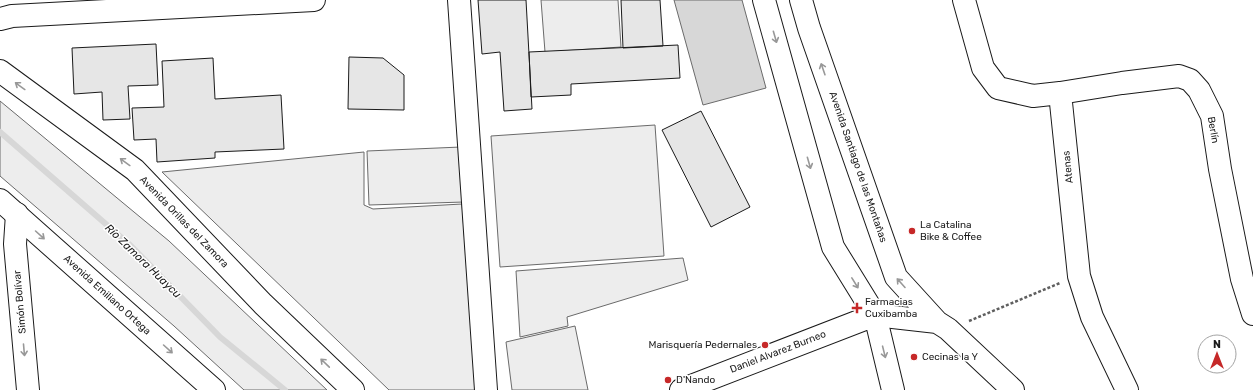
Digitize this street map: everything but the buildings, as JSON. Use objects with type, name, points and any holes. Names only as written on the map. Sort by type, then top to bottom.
[{"type":"main road","points":[[0,19],[12,16],[314,0]]},
{"type":"main road","points":[[459,0],[486,390]]},
{"type":"main road","points":[[764,0],[833,247],[875,315],[894,390]]},
{"type":"main road","name":"Avenida Santiago de las Montañas","points":[[801,0],[809,28],[896,278],[942,326],[1013,390]]},
{"type":"main road","points":[[964,0],[983,68],[998,88],[1033,96],[1060,93]]},
{"type":"main road","name":"Avenida Orillas del Zamora","points":[[0,72],[134,170],[263,304],[353,390]]},
{"type":"main road","name":"Berlín","points":[[1060,93],[1179,76],[1190,80],[1199,90],[1212,116],[1220,169],[1239,265],[1253,314]]},
{"type":"main road","name":"Atenas","points":[[1060,93],[1079,276],[1092,317],[1127,390]]},
{"type":"main road","name":"Avenida Emiliano Ortega","points":[[0,200],[214,390]]},
{"type":"main road","name":"Simón Bolívar","points":[[17,214],[15,244],[28,390]]},
{"type":"main road","points":[[875,315],[942,326]]},
{"type":"main road","name":"Daniel Alvarez Burneo","points":[[681,390],[875,315]]},
{"type":"path","points":[[942,326],[1079,276]]},
{"type":"shaded area","points":[[541,0],[618,0],[621,47],[545,52]]},
{"type":"shaded area","points":[[674,0],[742,0],[766,88],[703,105]]},
{"type":"shaded area","points":[[0,101],[169,241],[327,390],[244,390],[174,326],[0,176]]},
{"type":"shaded area","points":[[655,125],[664,256],[500,267],[491,136]]},
{"type":"shaded area","points":[[461,147],[464,202],[369,205],[367,151]]},
{"type":"shaded area","points":[[364,152],[364,205],[373,209],[462,204],[476,390],[389,390],[162,172]]},
{"type":"shaded area","points":[[683,258],[688,280],[567,317],[568,326],[520,337],[516,271]]},
{"type":"shaded area","points":[[575,326],[588,390],[512,390],[506,342]]},
{"type":"waterway","name":"Río Zamora Huaycu","points":[[0,132],[130,245],[220,337],[285,390]]},
{"type":"place","name":"La Catalina Bike & Coffee","points":[[912,231]]},
{"type":"place","name":"Farmacias Cuxibamba","points":[[857,308]]},
{"type":"place","name":"Marisquería Pedernales","points":[[765,345]]},
{"type":"place","name":"Cecinas la Y","points":[[914,357]]},
{"type":"place","name":"D'Nando","points":[[668,380]]}]
